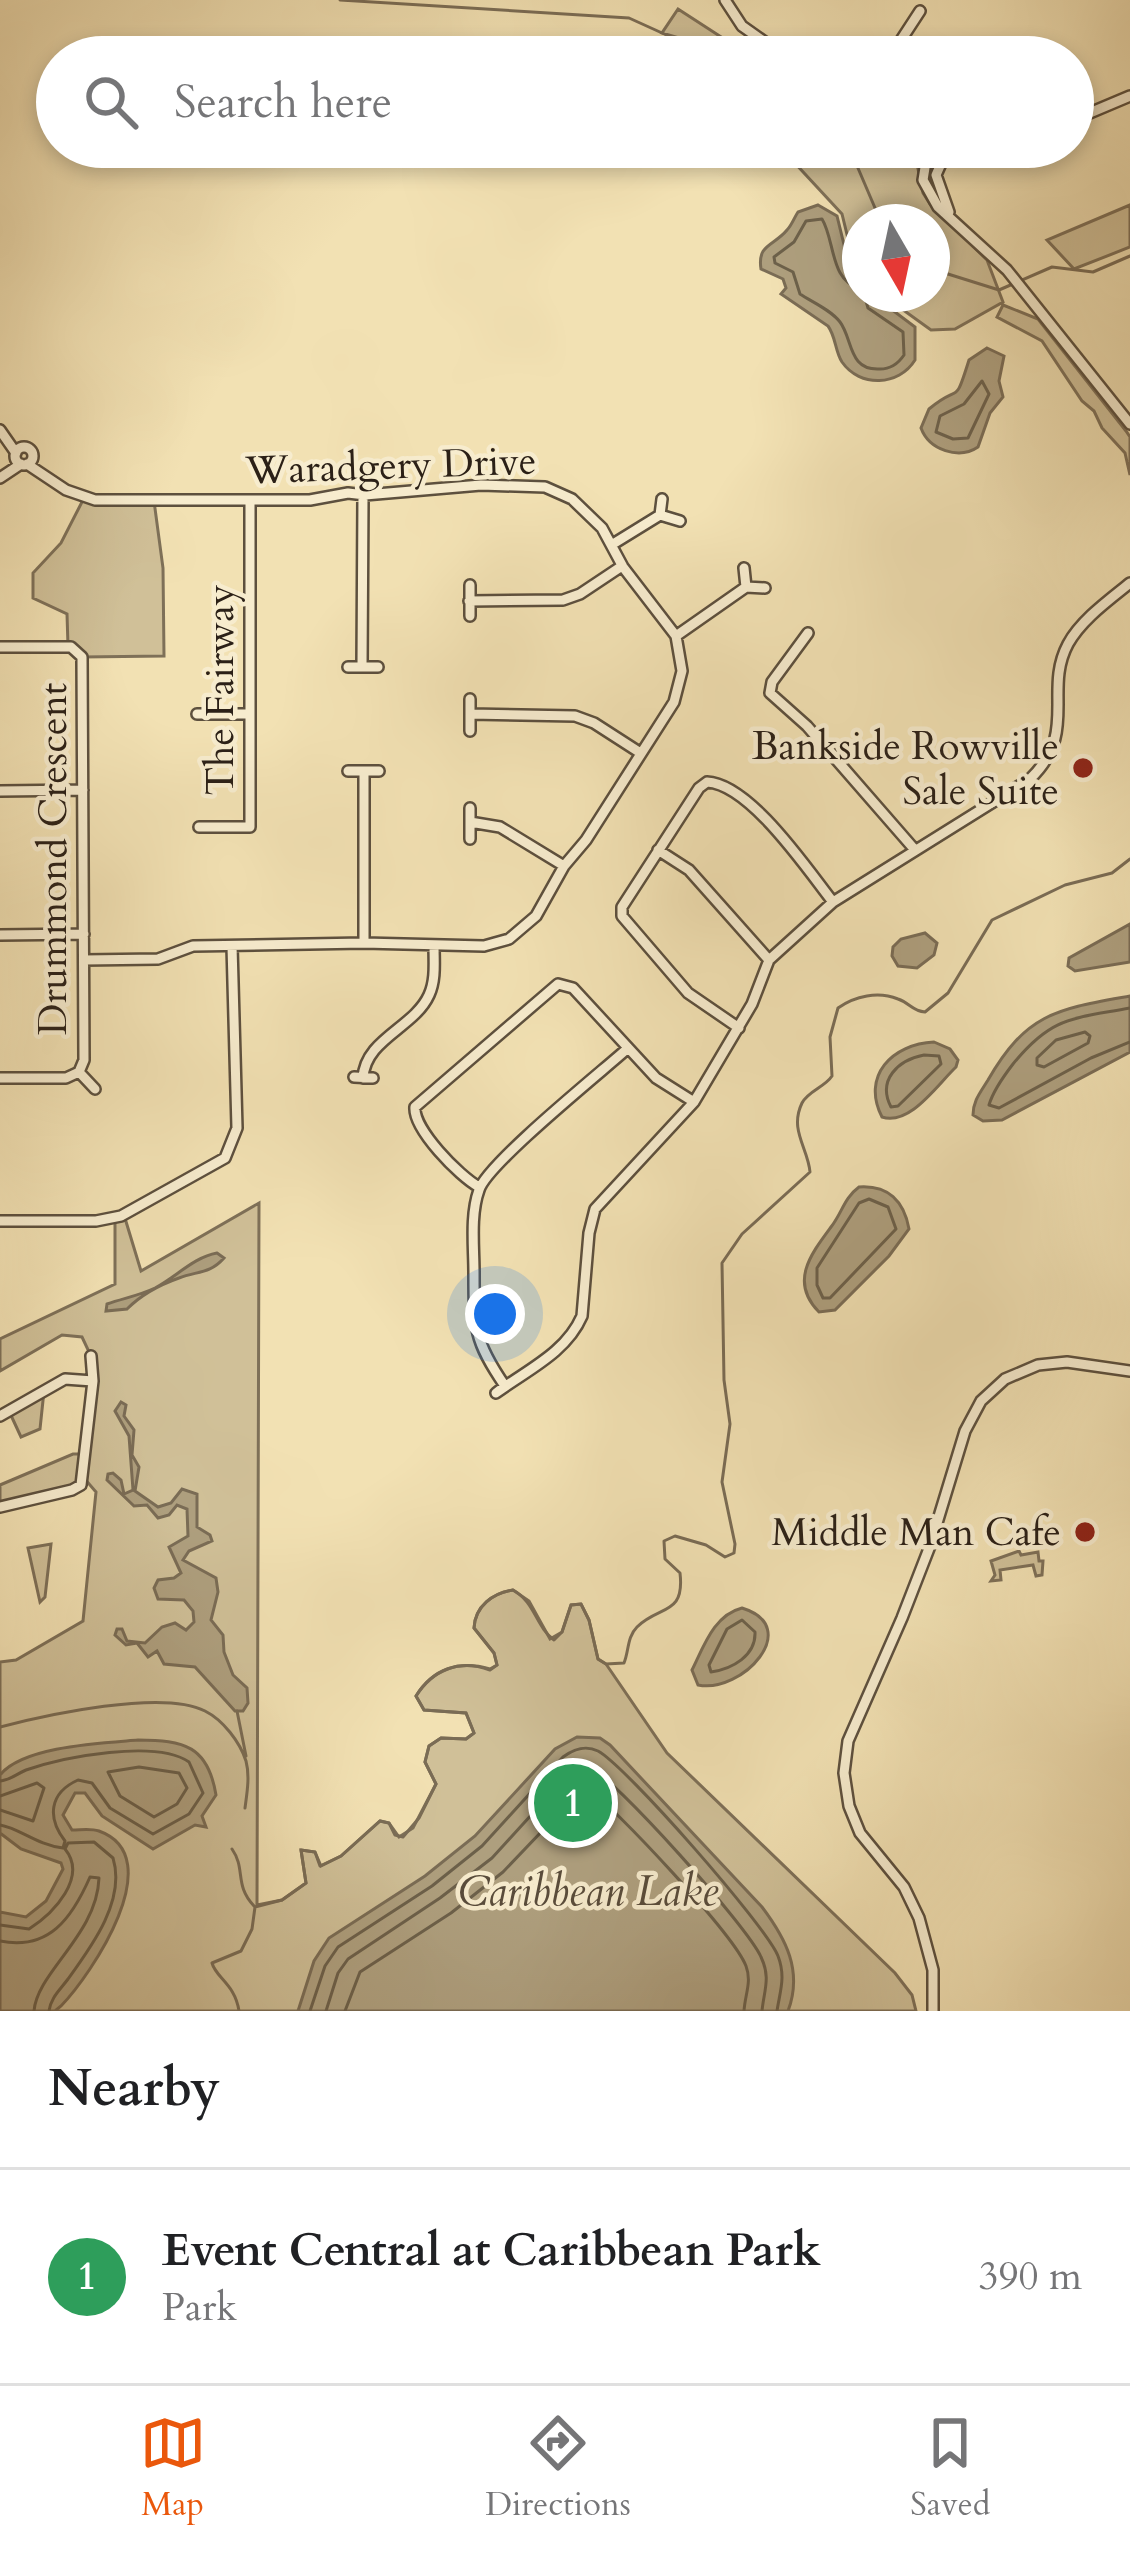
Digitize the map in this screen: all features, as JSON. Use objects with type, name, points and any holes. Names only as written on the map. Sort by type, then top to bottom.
[{"type":"street","points":[[725,0],[742,26],[756,36]]},
{"type":"street","points":[[904,36],[920,11]]},
{"type":"street","points":[[1094,111],[1130,96]]},
{"type":"street","points":[[924,168],[928,193],[1007,270],[1130,424]]},
{"type":"street","points":[[938,168],[938,189],[963,231]]},
{"type":"street","name":"Waradgery Drive","points":[[3,434],[44,475],[73,494],[95,500],[310,500],[481,485],[545,488],[579,505],[613,544],[622,566],[676,636]]},
{"type":"street","points":[[2,476],[22,457]]},
{"type":"street","points":[[362,668],[363,496]]},
{"type":"street","points":[[613,544],[659,514],[662,499]]},
{"type":"street","name":"The Fairway","points":[[199,827],[250,827],[250,501]]},
{"type":"street","points":[[659,514],[680,521]]},
{"type":"street","points":[[470,601],[563,600],[622,566]]},
{"type":"street","points":[[744,568],[746,587]]},
{"type":"street","points":[[627,1049],[500,1162],[479,1187],[476,1338],[501,1390],[559,1350],[577,1328],[595,1209],[694,1102],[752,1004],[769,960],[832,902],[1030,779],[1047,763],[1056,746],[1063,657],[1069,642],[1130,583]]},
{"type":"street","points":[[470,585],[470,616]]},
{"type":"street","points":[[84,960],[158,959],[188,947],[493,945],[515,936],[536,916],[677,694],[682,671],[676,636],[746,587],[765,588]]},
{"type":"street","points":[[808,634],[772,682],[770,693],[807,725],[916,850]]},
{"type":"street","name":"Drummond Crescent","points":[[0,646],[75,648],[82,663],[84,1060],[79,1072]]},
{"type":"street","points":[[348,668],[378,667]]},
{"type":"street","points":[[470,699],[470,731]]},
{"type":"street","points":[[470,714],[575,716],[639,752]]},
{"type":"street","points":[[197,715],[250,715]]},
{"type":"street","points":[[348,771],[379,771]]},
{"type":"street","points":[[364,771],[364,943]]},
{"type":"street","points":[[739,1028],[688,993],[622,916],[622,907],[699,788],[707,782],[719,783],[753,808],[832,902]]},
{"type":"street","points":[[0,791],[83,790]]},
{"type":"street","points":[[470,808],[470,839]]},
{"type":"street","points":[[470,822],[507,830],[564,866]]},
{"type":"street","points":[[658,850],[689,870],[769,960]]},
{"type":"street","points":[[0,934],[84,934]]},
{"type":"street","points":[[0,1222],[96,1221],[121,1216],[225,1158],[235,1140],[237,1121],[232,946]]},
{"type":"street","points":[[363,1078],[368,1057],[428,998],[434,982],[434,946]]},
{"type":"street","points":[[479,1187],[462,1176],[416,1122],[414,1111],[554,986],[573,988],[656,1078],[694,1102]]},
{"type":"street","points":[[0,1078],[66,1078],[79,1072],[94,1089]]},
{"type":"street","points":[[0,1507],[80,1486],[92,1356]]},
{"type":"street","points":[[933,2011],[933,1970],[920,1918],[904,1888],[860,1833],[849,1806],[844,1773],[848,1741],[902,1618],[965,1431],[981,1401],[1005,1379],[1038,1364],[1067,1362],[1128,1372]]},
{"type":"street","points":[[0,1416],[66,1378],[93,1381]]},
{"type":"shaded area","points":[[678,9],[720,36],[672,36],[662,33]]},
{"type":"shaded area","points":[[799,168],[918,168],[930,204],[842,204],[842,214]]},
{"type":"shaded area","points":[[1130,205],[1130,247],[1074,269],[1047,240]]},
{"type":"shaded area","points":[[950,224],[987,260],[1003,302],[955,329],[931,330],[906,312],[950,312]]},
{"type":"shaded area","points":[[1003,305],[1038,319],[1126,431],[1130,475],[1125,453],[1042,341],[997,317]]},
{"type":"shaded area","points":[[84,498],[154,501],[163,568],[164,656],[82,657],[68,646],[67,614],[33,598],[33,573],[61,543]]},
{"type":"shaded area","points":[[259,1203],[257,1905],[282,1900],[306,1883],[301,1850],[315,1852],[321,1866],[341,1856],[380,1821],[389,1823],[399,1837],[413,1828],[436,1784],[425,1762],[429,1746],[441,1738],[466,1739],[474,1733],[466,1713],[424,1710],[416,1696],[430,1679],[448,1669],[497,1665],[494,1653],[474,1628],[475,1620],[486,1602],[513,1590],[529,1601],[550,1639],[562,1632],[571,1605],[581,1604],[598,1659],[667,1753],[895,1973],[912,1995],[916,2011],[0,2011],[0,1662],[16,1660],[83,1621],[96,1492],[84,1478],[80,1487],[0,1507],[0,1485],[73,1454],[85,1454],[91,1356],[82,1337],[62,1335],[0,1371],[0,1339],[115,1284],[115,1218],[124,1215],[141,1271]]},
{"type":"shaded area","points":[[44,1391],[40,1429],[21,1437],[9,1411]]},
{"type":"shaded area","points":[[51,1544],[45,1597],[40,1602],[28,1548]]},
{"type":"shaded area","points":[[1019,1551],[1021,1555],[1038,1552],[1042,1575],[1036,1576],[1033,1565],[1000,1570],[1001,1580],[991,1581],[995,1575],[991,1561]]},
{"type":"water","points":[[818,205],[837,216],[842,236],[842,312],[895,312],[915,327],[915,360],[899,375],[869,380],[850,370],[828,326],[781,294],[786,288],[783,279],[761,269],[764,250],[787,230],[798,212]]},
{"type":"water","points":[[987,348],[1004,356],[999,381],[1003,397],[990,413],[978,447],[954,453],[938,447],[921,428],[929,409],[958,389],[969,360]]},
{"type":"water","points":[[1130,924],[1130,962],[1075,971],[1068,966],[1069,958]]},
{"type":"water","points":[[925,933],[937,943],[934,955],[917,968],[898,966],[893,947],[901,939]]},
{"type":"water","points":[[1130,996],[1130,1052],[1002,1120],[983,1121],[973,1115],[1002,1057],[1031,1027],[1064,1010]]},
{"type":"water","points":[[934,1042],[950,1049],[958,1060],[956,1067],[913,1110],[903,1116],[882,1117],[875,1088],[884,1065],[905,1049]]},
{"type":"water","points":[[859,1187],[893,1197],[909,1229],[835,1310],[819,1312],[805,1290],[806,1268]]},
{"type":"water","points":[[217,1253],[224,1258],[214,1267],[157,1287],[127,1309],[106,1311],[107,1304],[155,1288]]},
{"type":"water","points":[[121,1402],[134,1430],[132,1455],[139,1467],[135,1491],[158,1507],[171,1503],[182,1489],[197,1494],[197,1527],[212,1541],[189,1551],[183,1560],[216,1578],[218,1592],[211,1620],[223,1635],[233,1675],[247,1688],[243,1711],[235,1711],[195,1667],[164,1664],[157,1651],[148,1657],[137,1643],[126,1645],[115,1635],[122,1629],[127,1641],[145,1643],[162,1627],[175,1623],[186,1630],[194,1622],[193,1611],[184,1600],[158,1599],[154,1588],[158,1580],[181,1573],[169,1547],[188,1536],[187,1509],[177,1505],[169,1515],[158,1518],[147,1505],[134,1506],[107,1480],[113,1473],[121,1480],[124,1494],[133,1490],[129,1436],[115,1411]]},
{"type":"water","points":[[742,1608],[760,1617],[767,1629],[760,1657],[732,1679],[698,1685],[692,1670],[706,1642],[724,1617]]},
{"type":"water","name":"Caribbean Lake","points":[[577,1737],[600,1738],[610,1745],[762,1907],[790,1956],[794,1982],[788,2011],[298,2011],[314,1961],[329,1938],[425,1876],[475,1836],[555,1749]]},
{"type":"water","points":[[138,1740],[181,1744],[200,1756],[216,1795],[202,1816],[206,1827],[195,1825],[153,1849],[102,1816],[85,1793],[75,1793],[63,1815],[72,1830],[99,1831],[119,1845],[128,1865],[127,1890],[118,1917],[90,1969],[55,2011],[0,2011],[0,1912],[26,1917],[46,1901],[63,1869],[61,1863],[21,1849],[0,1833],[0,1775],[11,1765],[44,1752]]},
{"type":"waterway","points":[[340,0],[629,18],[669,36]]},
{"type":"waterway","points":[[858,168],[873,204]]},
{"type":"waterway","points":[[950,275],[999,290],[1052,267],[1093,272],[1130,256]]},
{"type":"waterway","points":[[239,2011],[234,1994],[212,1963],[241,1951],[252,1929],[255,1907],[282,1900],[306,1883],[301,1850],[315,1852],[320,1866],[341,1856],[380,1821],[403,1837],[436,1784],[425,1762],[429,1746],[441,1738],[466,1739],[474,1733],[466,1713],[424,1710],[416,1696],[430,1679],[448,1669],[490,1670],[497,1665],[494,1653],[474,1628],[486,1602],[513,1590],[554,1640],[562,1632],[571,1605],[581,1604],[598,1659],[606,1664],[624,1663],[634,1631],[669,1608],[678,1596],[680,1573],[665,1559],[664,1541],[675,1536],[706,1545],[725,1557],[734,1553],[722,1482],[730,1424],[724,1380],[722,1263],[742,1234],[810,1172],[797,1122],[805,1099],[832,1076],[830,1037],[838,1008],[859,998],[883,995],[925,1012],[948,993],[992,920],[1065,885],[1112,873],[1130,859]]},
{"type":"waterway","points":[[0,1727],[134,1703],[186,1705],[205,1711],[235,1739],[246,1761],[245,1808]]},
{"type":"waterway","points":[[237,1711],[246,1756]]},
{"type":"waterway","points":[[232,1849],[244,1891],[254,1906]]},
{"type":"place","name":"Bankside Rowville Sale Suite","points":[[1083,768]]},
{"type":"place","name":"Middle Man Cafe","points":[[1085,1532]]},
{"type":"place","name":"Event Central at Caribbean Park","points":[[573,1803]]}]
